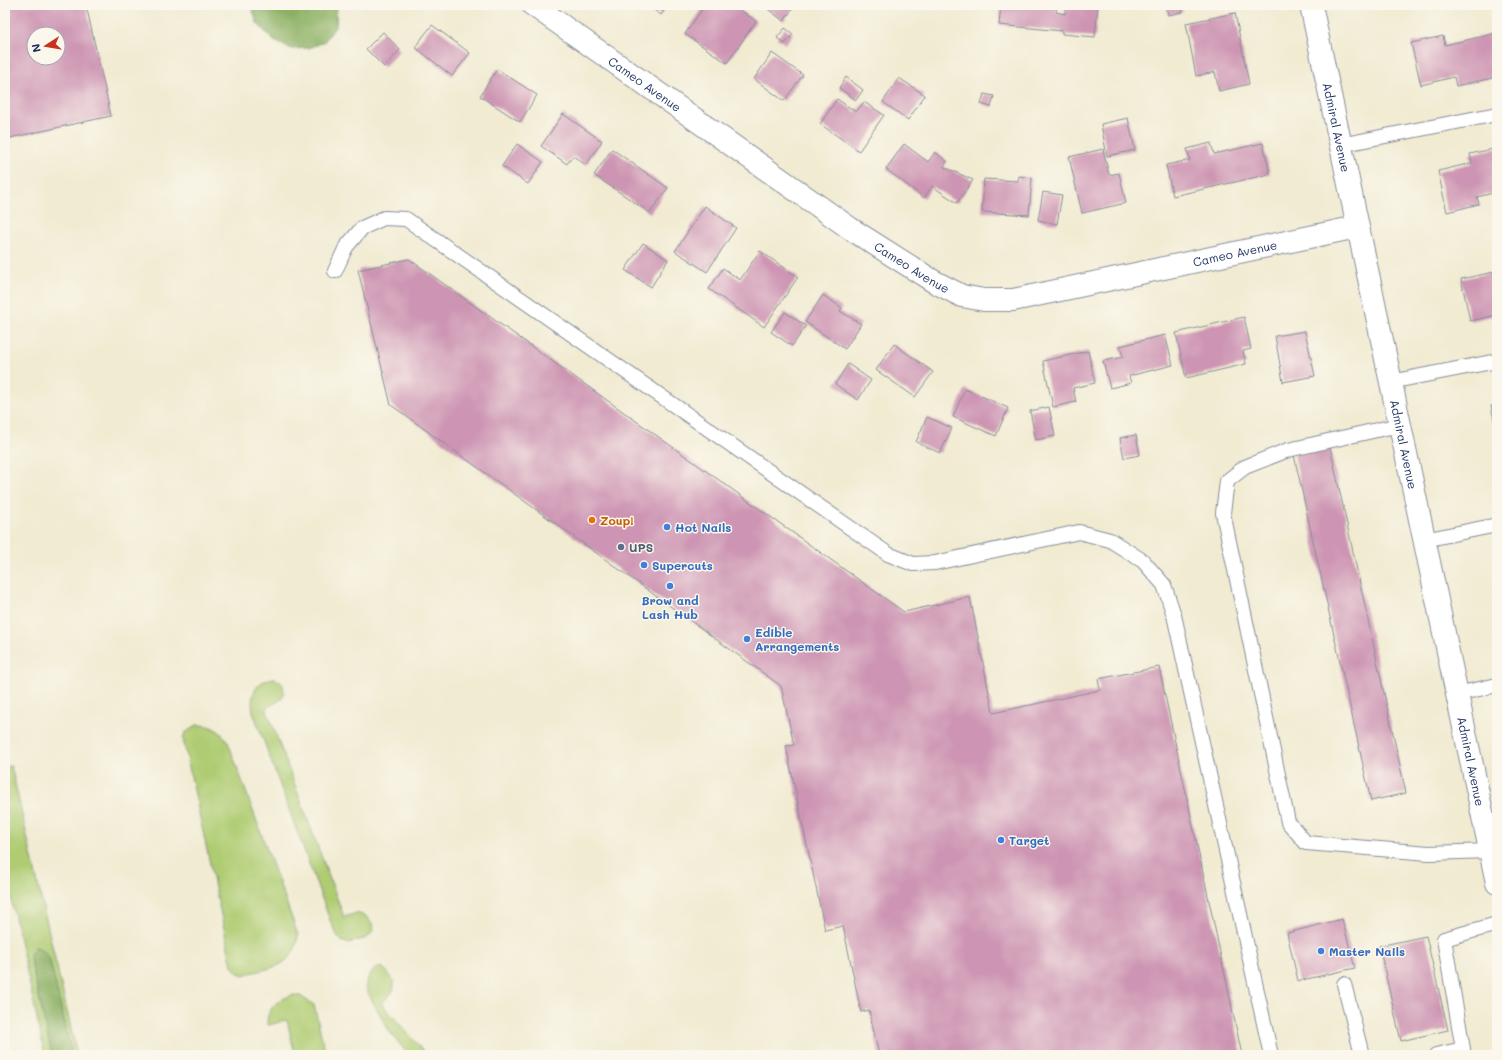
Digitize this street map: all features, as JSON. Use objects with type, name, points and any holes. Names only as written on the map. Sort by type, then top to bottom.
[{"type":"street","name":"Cameo Avenue","points":[[532,5],[851,229],[933,281],[962,296],[984,300],[1013,300],[1357,227]]},
{"type":"street","name":"Admiral Avenue","points":[[1310,5],[1497,884]]},
{"type":"lane","points":[[1340,145],[1497,114]]},
{"type":"lane","points":[[335,271],[346,247],[362,228],[384,218],[406,219],[888,554],[913,564],[935,563],[1080,532],[1110,540],[1143,561],[1164,585],[1174,615],[1271,1055]]},
{"type":"lane","points":[[1390,382],[1497,361]]},
{"type":"lane","points":[[1399,425],[1288,450],[1245,467],[1227,481],[1223,513],[1288,822],[1306,843],[1429,853],[1490,851]]},
{"type":"lane","points":[[1424,540],[1497,525]]},
{"type":"lane","points":[[1457,694],[1497,686]]},
{"type":"lane","points":[[1436,1055],[1463,1049],[1444,938],[1497,924]]},
{"type":"lane","points":[[1344,984],[1362,1055]]},
{"type":"green space","points":[[251,5],[337,5],[336,26],[324,42],[309,48],[292,49],[274,41],[257,23]]},
{"type":"green space","points":[[274,678],[282,683],[284,693],[281,699],[266,708],[344,917],[357,913],[367,917],[373,926],[373,931],[367,938],[348,943],[339,939],[331,923],[253,712],[252,700],[255,690],[262,682]]},
{"type":"green space","points":[[197,725],[211,727],[219,731],[228,742],[298,935],[296,946],[292,954],[280,965],[272,968],[243,975],[238,973],[232,966],[183,739],[185,733]]},
{"type":"green space","points":[[11,766],[77,1055],[45,1055],[5,871],[5,767]]},
{"type":"green space","points":[[35,947],[45,952],[50,961],[72,1055],[52,1055],[30,958],[31,952]]},
{"type":"green space","points":[[382,967],[391,977],[394,987],[391,994],[381,1003],[427,1055],[409,1055],[389,1031],[367,991],[366,984],[369,976],[376,968]]},
{"type":"green space","points":[[293,995],[300,996],[314,1005],[326,1055],[295,1055],[287,1020],[269,1025],[267,1024],[269,1013],[272,1008],[279,1001]]},
{"type":"building","points":[[5,5],[86,5],[111,116],[5,139]]},
{"type":"building","points":[[647,5],[668,5],[661,15]]},
{"type":"building","points":[[705,5],[733,5],[756,21],[727,63],[685,34]]},
{"type":"building","points":[[762,5],[795,5],[784,21]]},
{"type":"building","points":[[1001,5],[1057,5],[1056,12],[1065,14],[1066,5],[1098,5],[1095,37],[1062,34],[1062,31],[999,25]]},
{"type":"building","points":[[1166,5],[1181,5],[1183,12],[1168,15]]},
{"type":"building","points":[[1235,13],[1249,84],[1219,91],[1215,72],[1196,76],[1186,23]]},
{"type":"building","points":[[432,25],[470,53],[452,76],[415,47]]},
{"type":"building","points":[[785,28],[793,34],[785,44],[777,38]]},
{"type":"building","points":[[383,32],[400,50],[384,67],[366,49]]},
{"type":"building","points":[[1497,33],[1497,77],[1456,86],[1454,77],[1421,85],[1411,43],[1443,36],[1445,45]]},
{"type":"building","points":[[772,53],[803,75],[784,101],[754,79]]},
{"type":"building","points":[[497,69],[537,95],[520,122],[480,96]]},
{"type":"building","points":[[846,77],[863,90],[856,100],[839,88]]},
{"type":"building","points":[[899,78],[925,95],[908,120],[883,102]]},
{"type":"building","points":[[984,94],[994,96],[991,107],[981,104]]},
{"type":"building","points":[[837,99],[856,112],[864,102],[884,115],[859,151],[820,124]]},
{"type":"building","points":[[563,114],[602,141],[586,165],[573,156],[567,164],[541,146]]},
{"type":"building","points":[[1128,118],[1135,150],[1107,156],[1101,124]]},
{"type":"building","points":[[1211,143],[1214,154],[1263,143],[1270,174],[1173,196],[1166,165],[1190,160],[1187,149]]},
{"type":"building","points":[[517,144],[543,162],[528,184],[502,166]]},
{"type":"building","points":[[904,144],[928,162],[935,152],[947,161],[944,167],[973,180],[957,203],[932,186],[924,198],[886,169]]},
{"type":"building","points":[[1497,148],[1497,192],[1477,197],[1479,204],[1447,212],[1438,171],[1472,163],[1470,154]]},
{"type":"building","points":[[612,149],[668,188],[650,213],[594,175]]},
{"type":"building","points":[[1103,149],[1109,175],[1119,173],[1126,203],[1082,213],[1069,157]]},
{"type":"building","points":[[1019,176],[1032,178],[1029,215],[982,212],[984,179],[1018,181]]},
{"type":"building","points":[[1043,192],[1062,195],[1057,224],[1038,220]]},
{"type":"building","points":[[705,206],[736,228],[707,272],[675,251]]},
{"type":"building","points":[[643,243],[668,260],[651,287],[625,270]]},
{"type":"building","points":[[760,251],[798,277],[764,327],[709,289],[723,268],[740,280]]},
{"type":"building","points":[[409,259],[904,612],[970,597],[993,713],[1100,690],[1098,679],[1159,667],[1242,1055],[879,1055],[869,1010],[861,1012],[843,926],[825,930],[786,746],[794,745],[781,686],[391,405],[358,270]]},
{"type":"building","points":[[1494,272],[1496,281],[1497,280],[1497,315],[1470,321],[1461,279]]},
{"type":"building","points":[[823,295],[842,308],[840,311],[861,324],[845,349],[805,322]]},
{"type":"building","points":[[785,312],[806,326],[792,346],[771,332]]},
{"type":"building","points":[[1244,317],[1251,349],[1243,351],[1246,364],[1186,378],[1176,333]]},
{"type":"building","points":[[1305,331],[1315,376],[1283,382],[1275,336]]},
{"type":"building","points":[[1165,335],[1173,365],[1129,376],[1131,383],[1110,388],[1103,361],[1123,357],[1120,346]]},
{"type":"building","points":[[894,344],[933,372],[915,397],[876,370]]},
{"type":"building","points":[[1088,351],[1095,383],[1073,388],[1076,402],[1053,407],[1043,361]]},
{"type":"building","points":[[848,364],[871,380],[858,400],[835,384]]},
{"type":"building","points":[[965,389],[1008,408],[996,436],[953,417]]},
{"type":"building","points":[[1497,404],[1497,430],[1496,430],[1491,406]]},
{"type":"building","points":[[1049,407],[1055,436],[1036,440],[1030,411]]},
{"type":"building","points":[[927,417],[952,428],[940,453],[916,442]]},
{"type":"building","points":[[1136,435],[1140,455],[1124,458],[1120,438]]},
{"type":"building","points":[[1330,447],[1406,793],[1371,801],[1294,455]]},
{"type":"building","name":"Master Nails","points":[[1342,919],[1355,968],[1298,981],[1287,933]]},
{"type":"building","points":[[1426,936],[1448,1030],[1401,1041],[1379,946]]},
{"type":"place","name":"Zoup!","points":[[592,520]]},
{"type":"place","name":"Hot Nails","points":[[667,527]]},
{"type":"place","name":"UPS","points":[[621,547]]},
{"type":"place","name":"Supercuts","points":[[644,565]]},
{"type":"place","name":"Brow and Lash Hub","points":[[670,586]]},
{"type":"place","name":"Edible Arrangements","points":[[747,639]]},
{"type":"place","name":"Target","points":[[1001,840]]},
{"type":"place","name":"Master Nails","points":[[1321,951]]}]
